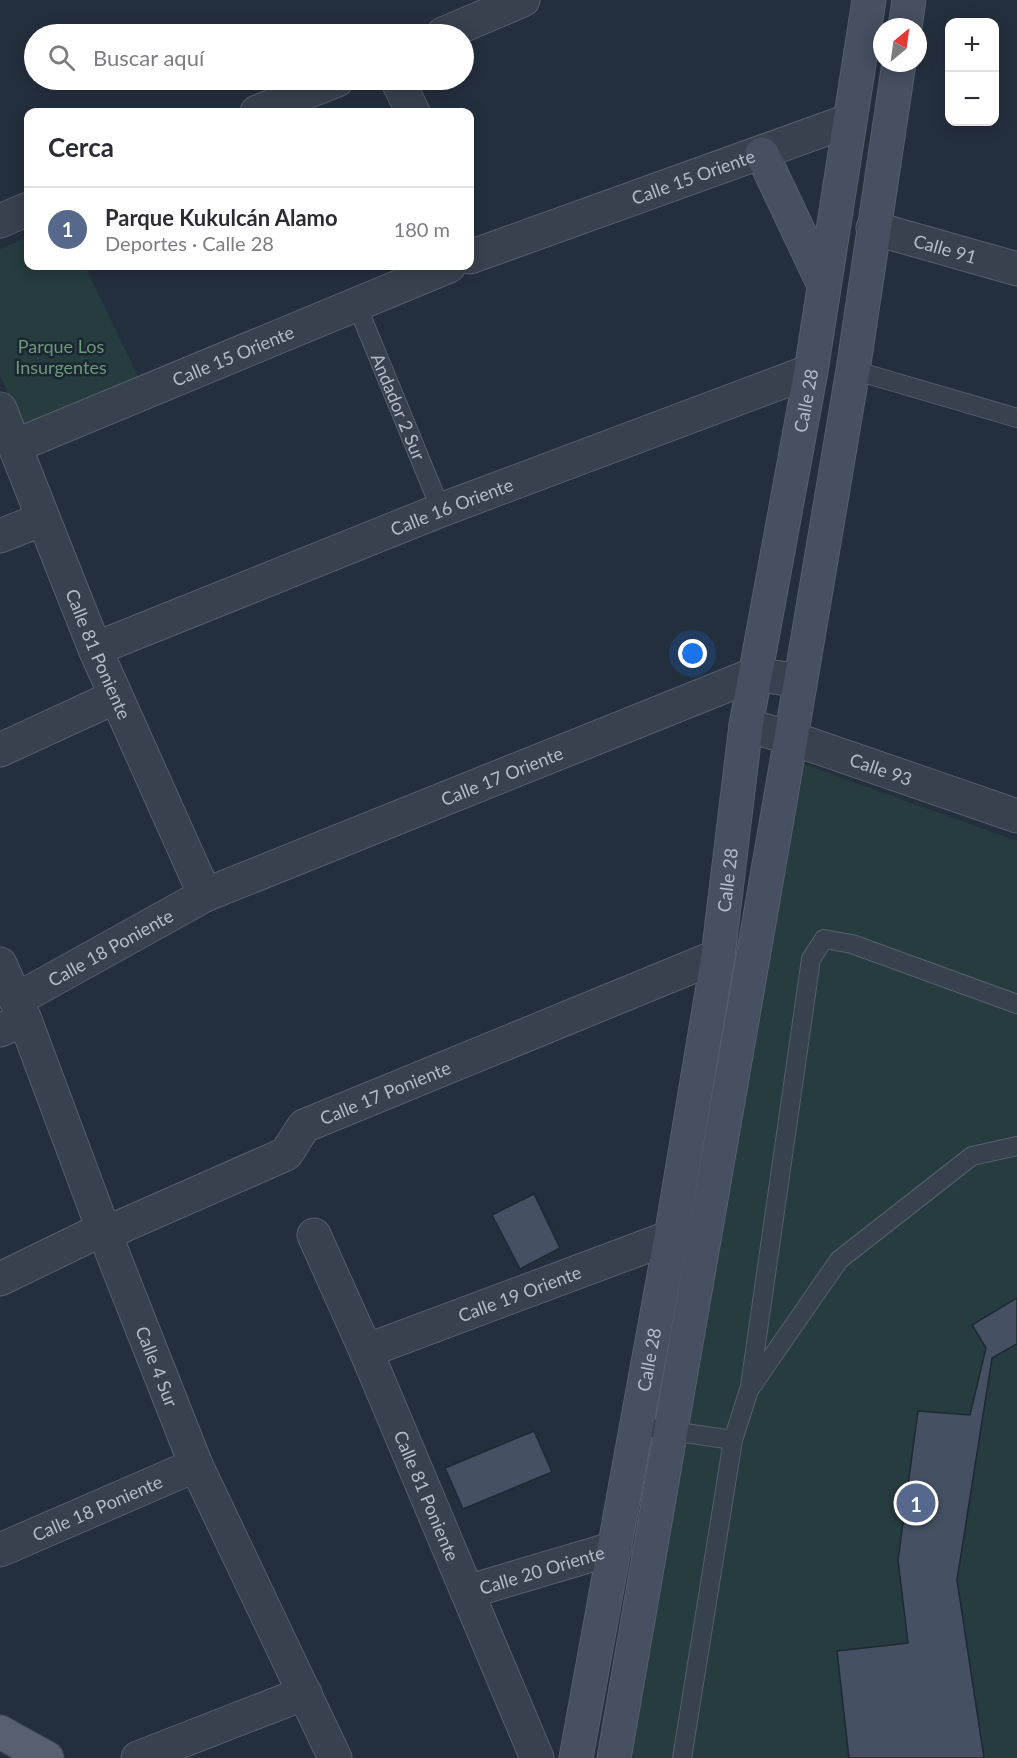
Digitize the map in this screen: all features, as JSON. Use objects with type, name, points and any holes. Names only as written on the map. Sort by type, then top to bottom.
[{"type":"main road","points":[[0,1732],[47,1758]]},
{"type":"street","points":[[467,24],[523,0]]},
{"type":"street","name":"Calle 28","points":[[576,1758],[638,1426],[718,956],[754,674],[811,371],[848,121],[869,0]]},
{"type":"street","points":[[906,18],[909,0]]},
{"type":"street","name":"Calle 28","points":[[614,1758],[853,370],[898,72]]},
{"type":"street","points":[[267,108],[312,90]]},
{"type":"street","points":[[402,90],[411,108]]},
{"type":"street","name":"Calle 15 Oriente","points":[[474,250],[762,154],[848,121]]},
{"type":"street","points":[[762,154],[823,283]]},
{"type":"street","points":[[0,221],[24,210]]},
{"type":"street","name":"Calle 91","points":[[873,228],[1017,269]]},
{"type":"street","name":"Calle 15 Oriente","points":[[15,446],[356,303],[428,270]]},
{"type":"street","name":"Calle 16 Oriente","points":[[95,649],[441,510],[811,371]]},
{"type":"street","name":"Calle 81 Poniente","points":[[0,409],[115,697],[205,895]]},
{"type":"street","points":[[0,536],[43,519]]},
{"type":"street","points":[[754,674],[800,681]]},
{"type":"street","name":"Calle 17 Oriente","points":[[205,895],[754,674]]},
{"type":"street","points":[[0,750],[115,697]]},
{"type":"street","name":"Calle 93","points":[[746,725],[791,738],[1017,816]]},
{"type":"street","name":"Calle 18 Poniente","points":[[14,1017],[205,895]]},
{"type":"street","name":"Calle 17 Poniente","points":[[0,1279],[103,1229],[120,1227],[286,1154],[304,1126],[718,956]]},
{"type":"street","name":"Calle 4 Sur","points":[[0,964],[14,1017],[103,1229],[196,1465],[335,1758]]},
{"type":"street","name":"Calle 81 Poniente","points":[[314,1234],[366,1351],[537,1758]]},
{"type":"street","name":"Calle 19 Oriente","points":[[366,1351],[671,1237]]},
{"type":"street","name":"Calle 18 Poniente","points":[[0,1550],[196,1465]]},
{"type":"street","name":"Calle 20 Oriente","points":[[467,1592],[615,1548]]},
{"type":"street","points":[[138,1758],[305,1693]]},
{"type":"lane","name":"Andador 2 Sur","points":[[356,303],[441,510]]},
{"type":"lane","points":[[853,370],[1017,418]]},
{"type":"lane","points":[[682,1758],[733,1440],[749,1390],[811,960],[824,939],[852,944],[1017,1004]]},
{"type":"lane","points":[[749,1390],[838,1260],[972,1156],[1017,1146]]},
{"type":"lane","points":[[638,1426],[733,1440]]},
{"type":"green space","name":"Parque Los Insurgentes","points":[[24,239],[24,270],[87,270],[144,389],[26,434],[0,376],[0,249]]},
{"type":"green space","points":[[787,758],[1017,841],[1017,1758],[614,1758]]},
{"type":"building","points":[[534,1194],[560,1248],[520,1269],[492,1215]]},
{"type":"building","points":[[1017,1298],[1017,1344],[992,1358],[957,1580],[984,1758],[849,1758],[837,1651],[908,1643],[898,1560],[918,1411],[970,1415],[986,1348],[972,1325]]},
{"type":"building","points":[[534,1431],[552,1472],[463,1509],[445,1468]]},
{"type":"place","name":"Parque Kukulcán Alamo","points":[[916,1503]]}]
